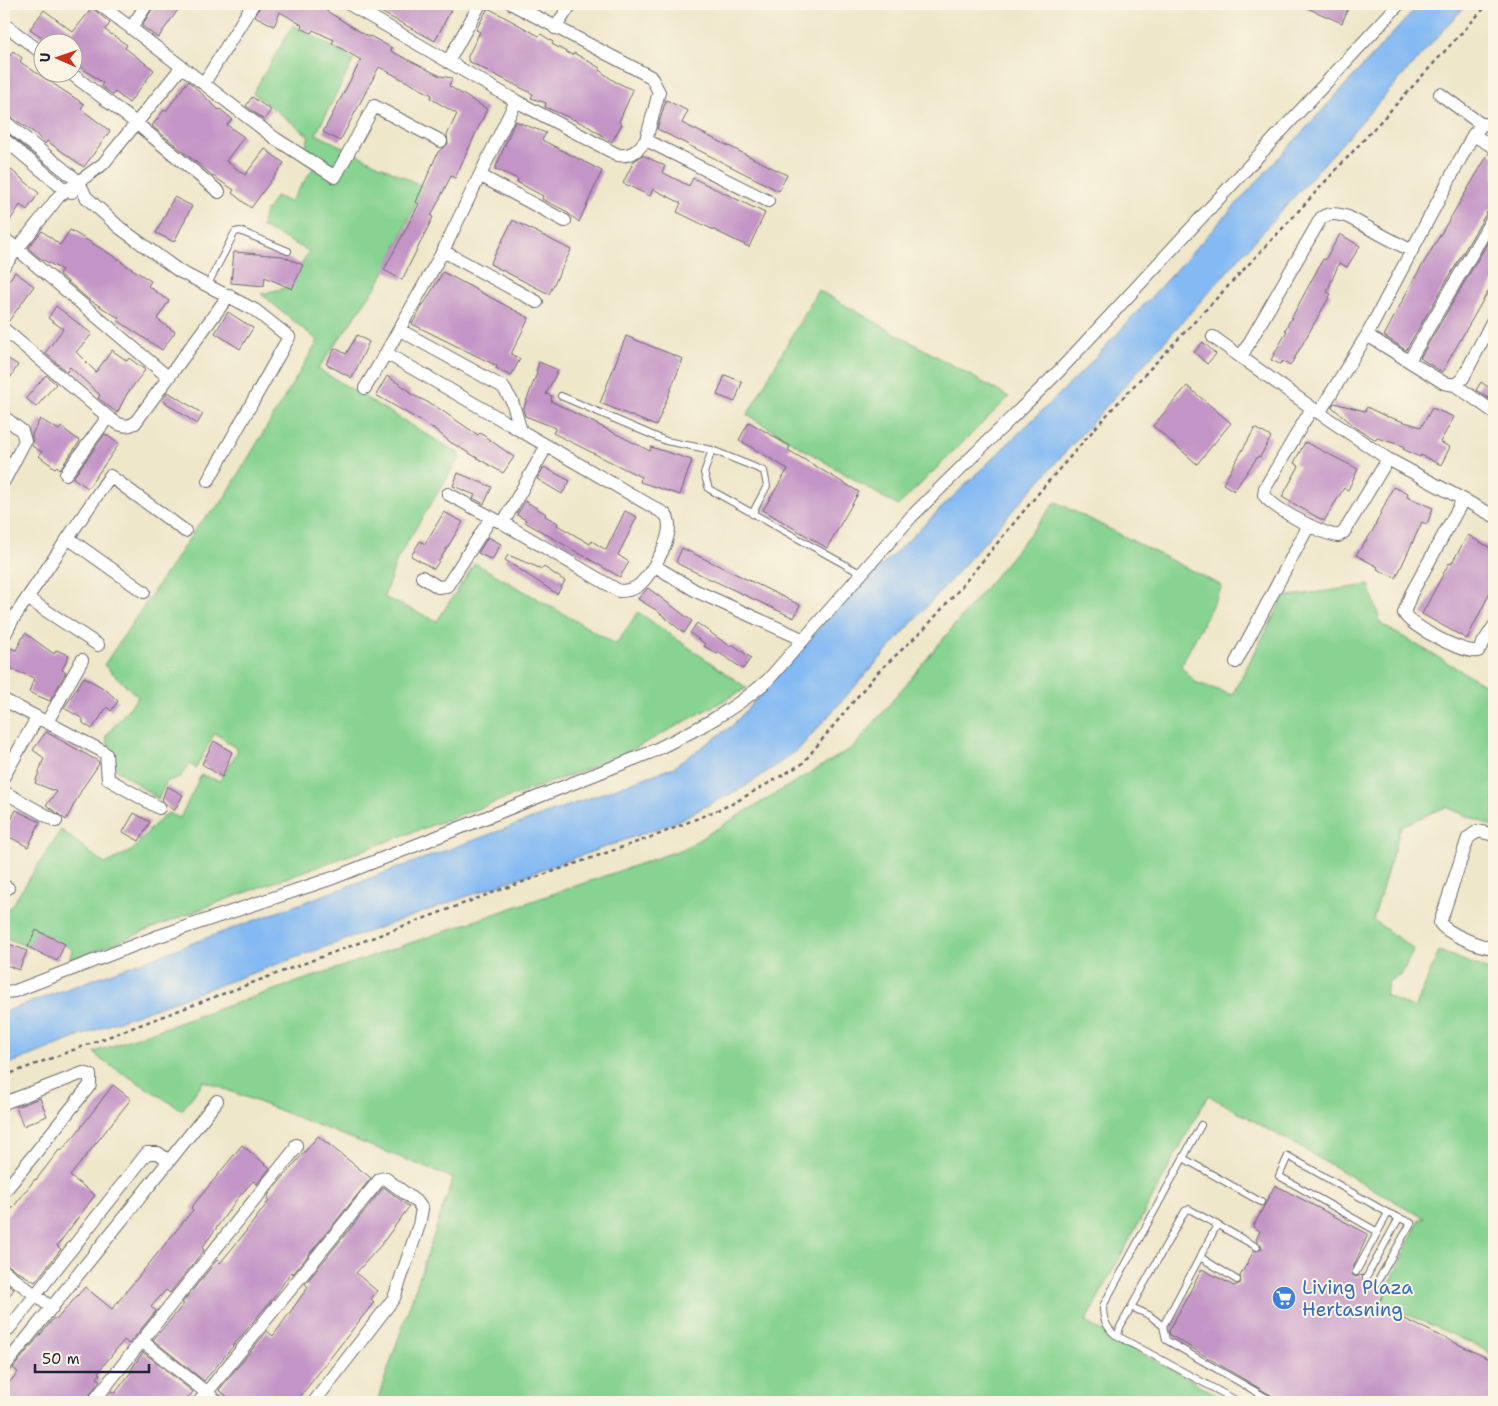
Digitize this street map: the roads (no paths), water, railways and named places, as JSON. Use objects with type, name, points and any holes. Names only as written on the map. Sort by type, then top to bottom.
[{"type":"street","points":[[99,4],[276,140],[335,177],[374,106],[441,141]]},
{"type":"street","points":[[131,28],[147,4]]},
{"type":"street","points":[[204,83],[254,4]]},
{"type":"street","points":[[348,4],[448,62],[618,155],[630,155],[636,152],[646,140],[659,92],[651,77],[512,4]]},
{"type":"street","points":[[448,62],[480,4]]},
{"type":"street","points":[[556,28],[571,4]]},
{"type":"street","points":[[5,992],[15,991],[217,915],[333,878],[649,753],[699,728],[748,698],[768,680],[911,517],[1058,371],[1399,4]]},
{"type":"street","points":[[4,24],[32,45]]},
{"type":"street","points":[[4,266],[39,219],[66,190],[103,164],[181,68]]},
{"type":"street","points":[[82,82],[136,123],[219,192]]},
{"type":"street","points":[[1388,459],[1344,532],[1338,536],[1308,525],[1271,502],[1264,495],[1265,488],[1367,335],[1410,250],[1473,135],[1488,124],[1440,94]]},
{"type":"street","points":[[365,388],[400,330],[443,251],[481,176],[516,100]]},
{"type":"street","points":[[4,121],[79,182],[86,197],[120,228],[159,258],[207,286],[229,295],[255,310],[289,337],[208,482]]},
{"type":"street","points":[[1473,135],[1494,147]]},
{"type":"street","points":[[4,139],[66,190],[86,197]]},
{"type":"street","points":[[646,140],[768,201]]},
{"type":"street","points":[[481,176],[565,221]]},
{"type":"street","points":[[1241,357],[1320,218],[1330,213],[1348,217],[1410,250]]},
{"type":"street","points":[[1409,361],[1494,216]]},
{"type":"street","points":[[4,238],[168,377]]},
{"type":"street","points":[[443,251],[537,302]]},
{"type":"street","points":[[4,328],[108,417],[121,426],[128,427],[135,423],[229,295]]},
{"type":"street","points":[[1455,385],[1463,378],[1494,318]]},
{"type":"street","points":[[400,330],[503,386],[512,401],[521,431]]},
{"type":"street","points":[[1367,335],[1444,383],[1455,385],[1494,412]]},
{"type":"street","points":[[1213,337],[1316,411],[1388,459],[1494,516]]},
{"type":"street","points":[[386,353],[665,514],[670,521],[670,529],[655,566],[639,585],[632,589],[619,591],[497,520],[448,494]]},
{"type":"street","points":[[4,417],[22,431],[25,441],[4,481]]},
{"type":"street","points":[[66,474],[108,417]]},
{"type":"street","points":[[422,577],[438,587],[447,586],[497,520],[546,447]]},
{"type":"street","points":[[4,636],[27,598],[110,476],[185,530]]},
{"type":"street","points":[[1463,500],[1411,594],[1404,613],[1412,624],[1467,651],[1478,651],[1494,626]]},
{"type":"street","points":[[1236,662],[1308,525]]},
{"type":"street","points":[[68,538],[144,592]]},
{"type":"street","points":[[655,566],[696,591],[802,639]]},
{"type":"street","points":[[27,598],[98,644]]},
{"type":"street","points":[[4,776],[82,660]]},
{"type":"street","points":[[4,700],[102,751],[106,754],[108,779],[159,808]]},
{"type":"street","points":[[4,792],[56,821]]},
{"type":"street","points":[[1494,835],[1478,831],[1468,838],[1440,923],[1448,931],[1486,948],[1494,948]]},
{"type":"street","points":[[4,1103],[83,1073],[90,1075],[90,1085],[4,1192]]},
{"type":"street","points":[[4,1367],[217,1101]]},
{"type":"street","points":[[93,1402],[296,1148],[296,1145]]},
{"type":"street","points":[[4,1335],[147,1152],[158,1153],[169,1161]]},
{"type":"street","points":[[203,1398],[380,1179],[385,1178],[422,1209],[413,1243],[394,1298],[314,1402]]},
{"type":"street","points":[[4,1271],[52,1308]]},
{"type":"street","points":[[142,1341],[203,1398],[218,1402]]},
{"type":"lane","points":[[207,286],[235,232],[240,231],[288,251]]},
{"type":"lane","points":[[561,396],[666,441],[712,450],[764,471],[767,486],[752,514]]},
{"type":"lane","points":[[712,450],[704,473],[706,485],[709,489],[860,573]]},
{"type":"lane","points":[[1201,1125],[1103,1306],[1103,1317],[1107,1327],[1118,1336],[1239,1402]]},
{"type":"lane","points":[[1376,1284],[1411,1223],[1388,1213],[1288,1156],[1279,1176],[1378,1232]]},
{"type":"lane","points":[[1183,1158],[1261,1202]]},
{"type":"lane","points":[[1118,1336],[1120,1327],[1185,1211],[1189,1209],[1257,1247]]},
{"type":"lane","points":[[1388,1213],[1355,1273],[1366,1278],[1399,1218]]},
{"type":"lane","points":[[1163,1326],[1217,1225]]},
{"type":"lane","points":[[1200,1256],[1238,1280]]},
{"type":"lane","points":[[1131,1307],[1149,1315],[1163,1326],[1166,1340],[1274,1402]]},
{"type":"water","points":[[1420,4],[1467,4],[798,750],[746,786],[675,822],[124,1019],[4,1066],[4,1012],[674,767],[732,726],[835,611],[1083,371]]},
{"type":"place","name":"Living Plaza Hertasning","points":[[1284,1298]]}]
